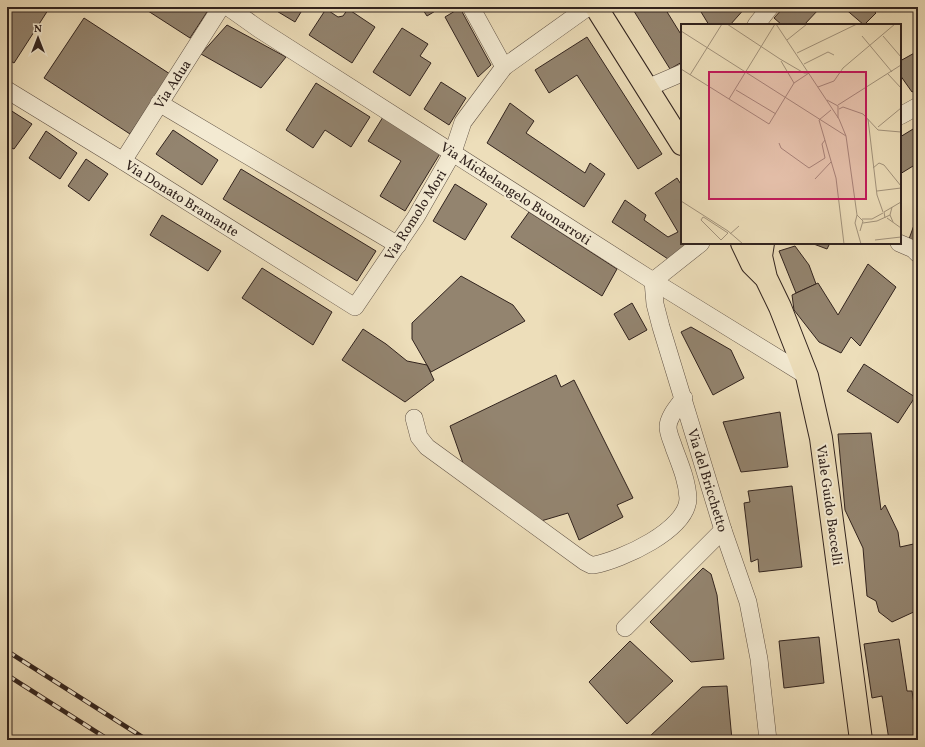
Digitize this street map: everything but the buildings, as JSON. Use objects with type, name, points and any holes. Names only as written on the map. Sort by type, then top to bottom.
[{"type":"main road","points":[[596,7],[681,142]]},
{"type":"main road","name":"Viale Guido Baccelli","points":[[742,244],[752,264],[766,278]]},
{"type":"main road","name":"Viale Guido Baccelli","points":[[763,244],[761,256],[766,278],[780,307],[807,376],[821,438],[861,740]]},
{"type":"street","name":"Via Adua","points":[[122,161],[221,7]]},
{"type":"street","name":"Via Michelangelo Buonarroti","points":[[228,7],[258,29],[653,281],[807,376]]},
{"type":"street","points":[[471,7],[504,67]]},
{"type":"street","name":"Via Romolo Mori","points":[[355,307],[416,217],[453,152],[463,122],[504,67],[588,7]]},
{"type":"street","points":[[757,24],[770,7]]},
{"type":"street","points":[[647,88],[681,73]]},
{"type":"street","name":"Via Donato Bramante","points":[[7,90],[355,307]]},
{"type":"street","points":[[159,104],[398,245]]},
{"type":"street","points":[[901,115],[918,106]]},
{"type":"street","points":[[653,281],[700,244]]},
{"type":"street","points":[[901,244],[913,249],[918,254]]},
{"type":"street","name":"Via del Bricchetto","points":[[653,281],[656,311],[684,398],[723,530],[746,594],[753,622],[759,659],[768,740]]},
{"type":"street","points":[[414,418],[419,437],[427,447],[585,562],[594,565],[615,560],[655,539],[680,520],[686,509],[688,498],[685,481],[670,437],[668,426],[674,413],[684,398]]},
{"type":"street","points":[[625,628],[723,530]]},
{"type":"railway","points":[[7,651],[147,740]]},
{"type":"railway","points":[[7,675],[109,740]]}]
